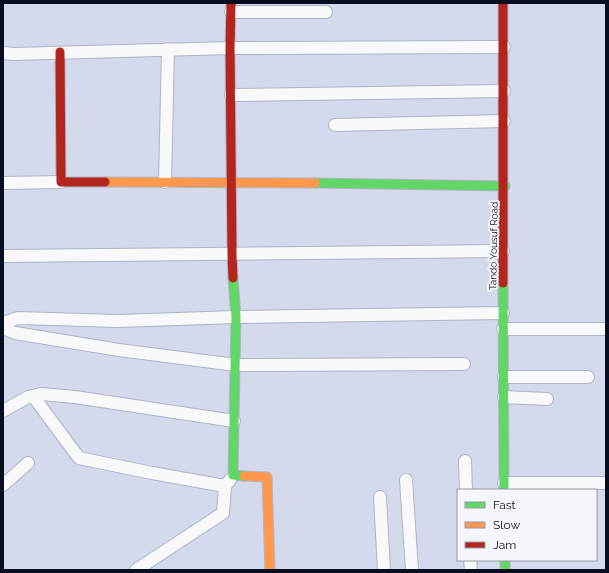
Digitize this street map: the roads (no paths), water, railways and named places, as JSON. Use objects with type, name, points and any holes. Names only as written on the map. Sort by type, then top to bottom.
[{"type":"street","name":"Tando Yousuf Road","points":[[503,3],[504,486]]},
{"type":"street","points":[[136,570],[223,513],[225,486],[233,475],[236,317],[232,254],[231,8],[326,12]]},
{"type":"street","points":[[3,53],[14,54],[230,48],[504,47]]},
{"type":"street","points":[[165,182],[168,49]]},
{"type":"street","points":[[60,52],[61,182]]},
{"type":"street","points":[[231,95],[504,91]]},
{"type":"street","points":[[334,125],[504,121]]},
{"type":"street","points":[[3,183],[232,182],[504,186]]},
{"type":"street","points":[[3,256],[503,251]]},
{"type":"street","points":[[3,323],[18,318],[118,320],[503,313]]},
{"type":"street","points":[[3,328],[15,333],[119,350],[236,365],[464,364]]},
{"type":"street","points":[[504,329],[606,329]]},
{"type":"street","points":[[504,378],[588,377]]},
{"type":"street","points":[[3,410],[33,396],[41,394],[75,397],[234,421]]},
{"type":"street","points":[[33,396],[79,458],[225,486]]},
{"type":"street","points":[[504,397],[547,399]]},
{"type":"street","points":[[465,461],[466,489]]},
{"type":"street","points":[[3,485],[28,463]]},
{"type":"street","points":[[233,475],[267,477],[270,570]]},
{"type":"street","points":[[406,480],[412,570]]},
{"type":"street","points":[[504,486],[606,483]]},
{"type":"street","points":[[380,497],[384,570]]}]
